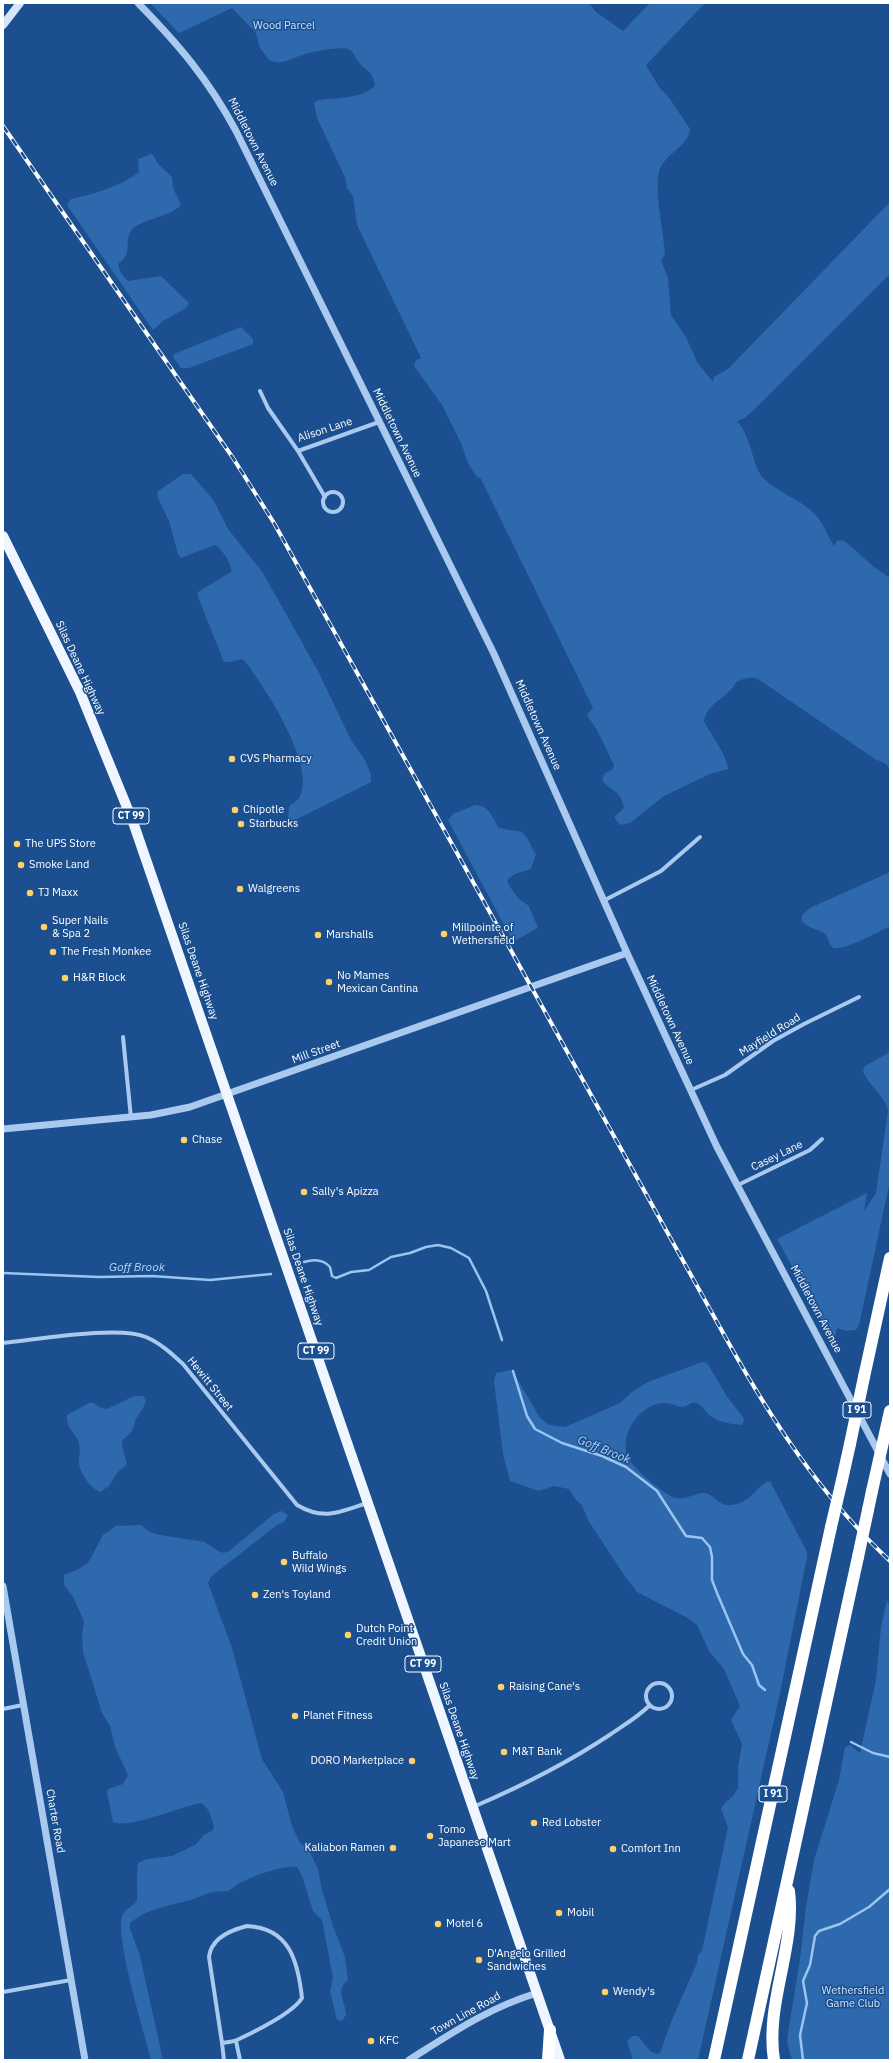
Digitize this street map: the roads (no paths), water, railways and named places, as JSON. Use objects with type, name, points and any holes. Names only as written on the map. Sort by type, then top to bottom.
[{"type":"highway","name":"I 91","points":[[714,2060],[890,1258]]},
{"type":"highway","points":[[748,2060],[889,1416]]},
{"type":"highway","points":[[774,2060],[774,2016],[790,1915],[787,1879]]},
{"type":"highway","points":[[548,2060],[550,2030]]},
{"type":"main road","points":[[3,25],[20,3]]},
{"type":"main road","name":"Silas Deane Highway","points":[[3,536],[70,670],[115,774],[149,865],[560,2060]]},
{"type":"street","name":"Middletown Avenue","points":[[138,3],[195,64],[223,106],[494,654],[627,953],[691,1090],[738,1185],[890,1474]]},
{"type":"street","name":"Alison Lane","points":[[260,391],[268,408],[298,451],[379,422]]},
{"type":"street","points":[[298,451],[325,497],[323,503],[328,510],[337,511],[342,507],[342,500],[339,495],[332,493],[325,497]]},
{"type":"street","points":[[604,901],[661,871],[700,837]]},
{"type":"street","name":"Mill Street","points":[[3,1129],[131,1118],[172,1112],[228,1095],[627,953]]},
{"type":"street","name":"Mayfield Road","points":[[691,1090],[726,1075],[773,1041],[859,997]]},
{"type":"street","points":[[124,1037],[131,1118]]},
{"type":"street","name":"Casey Lane","points":[[738,1185],[810,1150],[822,1139]]},
{"type":"street","name":"Hewitt Street","points":[[3,1343],[123,1332],[144,1336],[166,1348],[183,1364],[297,1505],[312,1513],[327,1515],[368,1503]]},
{"type":"street","name":"Charter Road","points":[[3,1586],[85,2060]]},
{"type":"street","points":[[657,1684],[668,1687],[671,1694],[668,1704],[658,1709],[650,1705],[646,1694],[650,1687],[657,1684]]},
{"type":"street","points":[[3,1709],[23,1705]]},
{"type":"street","points":[[472,1807],[521,1787],[558,1767],[642,1713],[650,1705]]},
{"type":"street","points":[[222,2043],[236,2041],[274,2020],[299,2004],[302,1998],[294,1957],[287,1945],[275,1933],[258,1927],[248,1926],[237,1929],[219,1938],[210,1950],[209,1957],[224,2060]]},
{"type":"street","points":[[3,1992],[71,1980]]},
{"type":"street","name":"Town Line Road","points":[[409,2060],[477,2018],[509,2002],[537,1994]]},
{"type":"street","points":[[236,2041],[240,2060]]},
{"type":"waterway","name":"Goff Brook","points":[[304,1262],[311,1260],[324,1262],[330,1267],[332,1276],[336,1278],[351,1272],[369,1270],[391,1257],[410,1253],[426,1247],[438,1245],[451,1248],[469,1258],[486,1291],[502,1340]]},
{"type":"waterway","name":"Goff Brook","points":[[3,1273],[99,1277],[152,1276],[210,1280],[271,1274]]},
{"type":"waterway","name":"Goff Brook","points":[[513,1371],[527,1416],[535,1429],[562,1443],[602,1456],[626,1467],[657,1491],[686,1536],[702,1538],[710,1547],[712,1557],[712,1580],[743,1654],[752,1665],[759,1685],[765,1690]]},
{"type":"waterway","name":"Goff Brook","points":[[851,1742],[873,1753],[890,1757]]},
{"type":"waterway","points":[[803,2060],[800,2035],[807,2003],[803,1981],[810,1965],[815,1936],[819,1931],[840,1924],[869,1907],[890,1889]]},
{"type":"railway","points":[[3,126],[233,458],[274,523],[727,1340],[762,1400],[780,1429],[820,1484],[842,1511],[890,1561]]},
{"type":"place","name":"CVS Pharmacy","points":[[232,759]]},
{"type":"place","name":"Chipotle","points":[[235,810]]},
{"type":"place","name":"Starbucks","points":[[241,824]]},
{"type":"place","name":"The UPS Store","points":[[17,844]]},
{"type":"place","name":"Smoke Land","points":[[21,865]]},
{"type":"place","name":"Walgreens","points":[[240,889]]},
{"type":"place","name":"TJ Maxx","points":[[30,893]]},
{"type":"place","name":"Super Nails & Spa 2","points":[[44,927]]},
{"type":"place","name":"Millpointe of Wethersfield","points":[[444,934]]},
{"type":"place","name":"Marshalls","points":[[318,935]]},
{"type":"place","name":"The Fresh Monkee","points":[[53,952]]},
{"type":"place","name":"H&R Block","points":[[65,978]]},
{"type":"place","name":"No Mames Mexican Cantina","points":[[329,982]]},
{"type":"place","name":"Chase","points":[[184,1140]]},
{"type":"place","name":"Sally's Apizza","points":[[304,1192]]},
{"type":"place","name":"Buffalo Wild Wings","points":[[284,1562]]},
{"type":"place","name":"Zen's Toyland","points":[[255,1595]]},
{"type":"place","name":"Dutch Point Credit Union","points":[[348,1635]]},
{"type":"place","name":"Raising Cane's","points":[[501,1687]]},
{"type":"place","name":"Planet Fitness","points":[[295,1716]]},
{"type":"place","name":"M&T Bank","points":[[504,1752]]},
{"type":"place","name":"DORO Marketplace","points":[[412,1761]]},
{"type":"place","name":"Red Lobster","points":[[534,1823]]},
{"type":"place","name":"Tomo Japanese Mart","points":[[430,1836]]},
{"type":"place","name":"Kaliabon Ramen","points":[[393,1848]]},
{"type":"place","name":"Comfort Inn","points":[[613,1849]]},
{"type":"place","name":"Mobil","points":[[559,1913]]},
{"type":"place","name":"Motel 6","points":[[438,1924]]},
{"type":"place","name":"D'Angelo Grilled Sandwiches","points":[[479,1960]]},
{"type":"place","name":"Wendy's","points":[[605,1992]]},
{"type":"place","name":"KFC","points":[[371,2041]]},
{"type":"park label","name":"Wood Parcel","points":[[284,26]]},
{"type":"park label","name":"Wethersfield Game Club","points":[[853,1997]]}]
